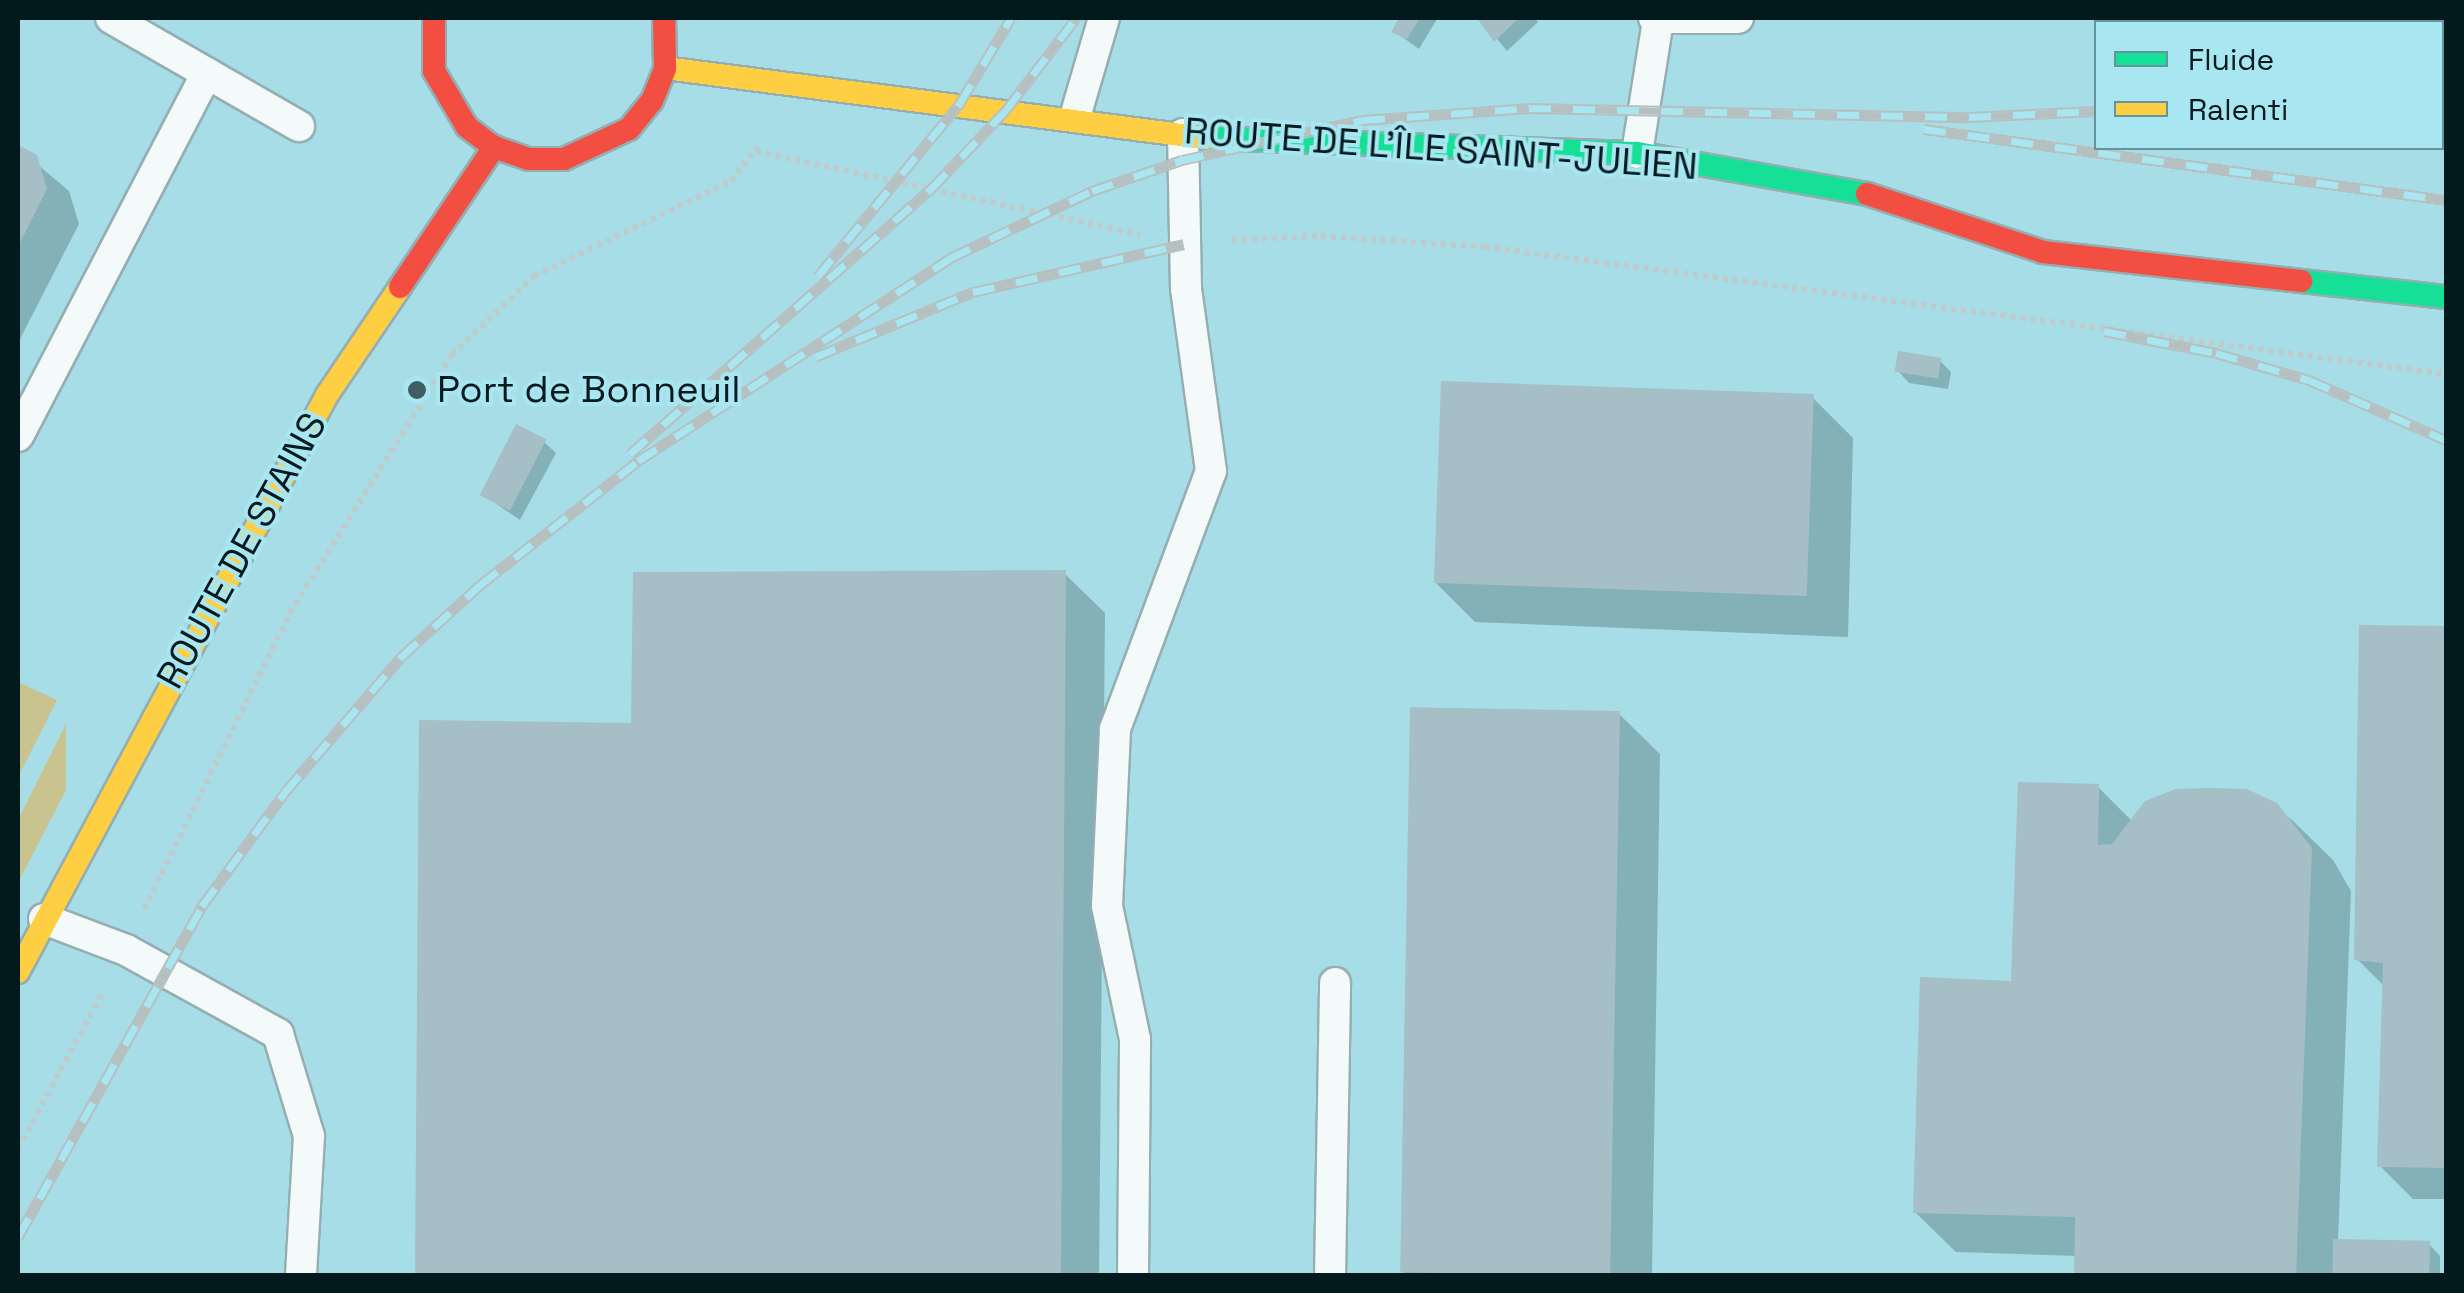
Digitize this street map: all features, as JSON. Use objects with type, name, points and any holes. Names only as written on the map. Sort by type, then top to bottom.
[{"type":"street","points":[[434,18],[434,71],[446,102],[494,147],[529,159],[564,159],[599,148],[629,129],[652,100],[665,68],[664,18]]},
{"type":"street","name":"ROUTE DE L'ÎLE SAINT-JULIEN","points":[[665,68],[1075,118],[1242,143],[1637,153],[1850,188],[2043,252],[2446,297]]},
{"type":"street","name":"ROUTE DE STAINS","points":[[18,972],[327,395],[494,147]]},
{"type":"lane","points":[[111,18],[299,126]]},
{"type":"lane","points":[[1075,118],[1104,18]]},
{"type":"lane","points":[[1637,153],[1656,19],[1738,18]]},
{"type":"lane","points":[[18,436],[207,73]]},
{"type":"lane","points":[[1133,1276],[1135,1039],[1107,906],[1115,729],[1211,471],[1184,244],[1183,134]]},
{"type":"lane","points":[[44,919],[126,950],[278,1034],[308,1136],[301,1276]]},
{"type":"lane","points":[[1330,1276],[1335,983]]},
{"type":"path","points":[[18,1149],[126,950],[191,803],[290,613],[452,355],[543,270],[731,181],[756,150],[773,82]]},
{"type":"path","points":[[756,150],[1184,244],[1270,236],[1440,243],[2446,374]]},
{"type":"shaded area","name":"Port de Bonneuil","points":[[18,18],[2446,18],[2446,1275],[18,1275]]},
{"type":"shaded area","points":[[18,682],[57,700],[18,777]]},
{"type":"shaded area","points":[[66,724],[66,790],[18,883],[18,820]]},
{"type":"building","points":[[1399,18],[1420,18],[1407,39],[1391,32]]},
{"type":"building","points":[[1477,18],[1519,18],[1494,42]]},
{"type":"building","points":[[18,145],[37,155],[47,189],[18,247]]},
{"type":"building","points":[[1898,351],[1941,358],[1938,379],[1895,372]]},
{"type":"building","points":[[1441,381],[1814,394],[1807,596],[1434,583]]},
{"type":"building","points":[[516,424],[546,439],[510,511],[480,495]]},
{"type":"building","points":[[1066,570],[1061,1276],[415,1276],[419,720],[631,723],[633,572]]},
{"type":"building","points":[[2359,625],[2446,626],[2446,1168],[2377,1167],[2383,963],[2354,960]]},
{"type":"building","points":[[1410,707],[1620,711],[1610,1276],[1400,1272]]},
{"type":"building","points":[[2018,782],[2099,784],[2098,845],[2112,844],[2145,801],[2176,789],[2209,788],[2247,789],[2277,803],[2312,848],[2296,1276],[2074,1276],[2075,1217],[1913,1213],[1920,977],[2011,981]]},
{"type":"building","points":[[2333,1239],[2430,1241],[2429,1276],[2332,1276]]},
{"type":"railway","points":[[818,276],[960,103],[1011,18]]},
{"type":"railway","points":[[630,454],[931,189],[1006,110],[1076,18]]},
{"type":"railway","points":[[18,1237],[202,906],[285,792],[401,657],[480,585],[638,461],[950,258],[1092,191],[1182,160],[1363,120],[1529,108],[1969,117],[2094,111]]},
{"type":"railway","points":[[1924,129],[2446,200]]},
{"type":"railway","points":[[815,357],[973,292],[1184,244]]},
{"type":"railway","points":[[2104,331],[2216,353],[2309,380],[2446,440]]},
{"type":"traffic: fast","points":[[1205,138],[1637,153],[1867,194]]},
{"type":"traffic: fast","points":[[2301,281],[2446,297]]},
{"type":"traffic: slow","points":[[665,68],[1205,138]]},
{"type":"traffic: slow","points":[[18,972],[327,395],[400,287]]},
{"type":"traffic: jam","points":[[434,18],[434,71],[467,127],[494,147],[529,159],[564,159],[629,129],[652,101],[665,68],[664,18]]},
{"type":"traffic: jam","points":[[400,287],[494,147]]},
{"type":"traffic: jam","points":[[1867,194],[2043,252],[2301,281]]},
{"type":"place","name":"Port de Bonneuil","points":[[417,390]]}]
